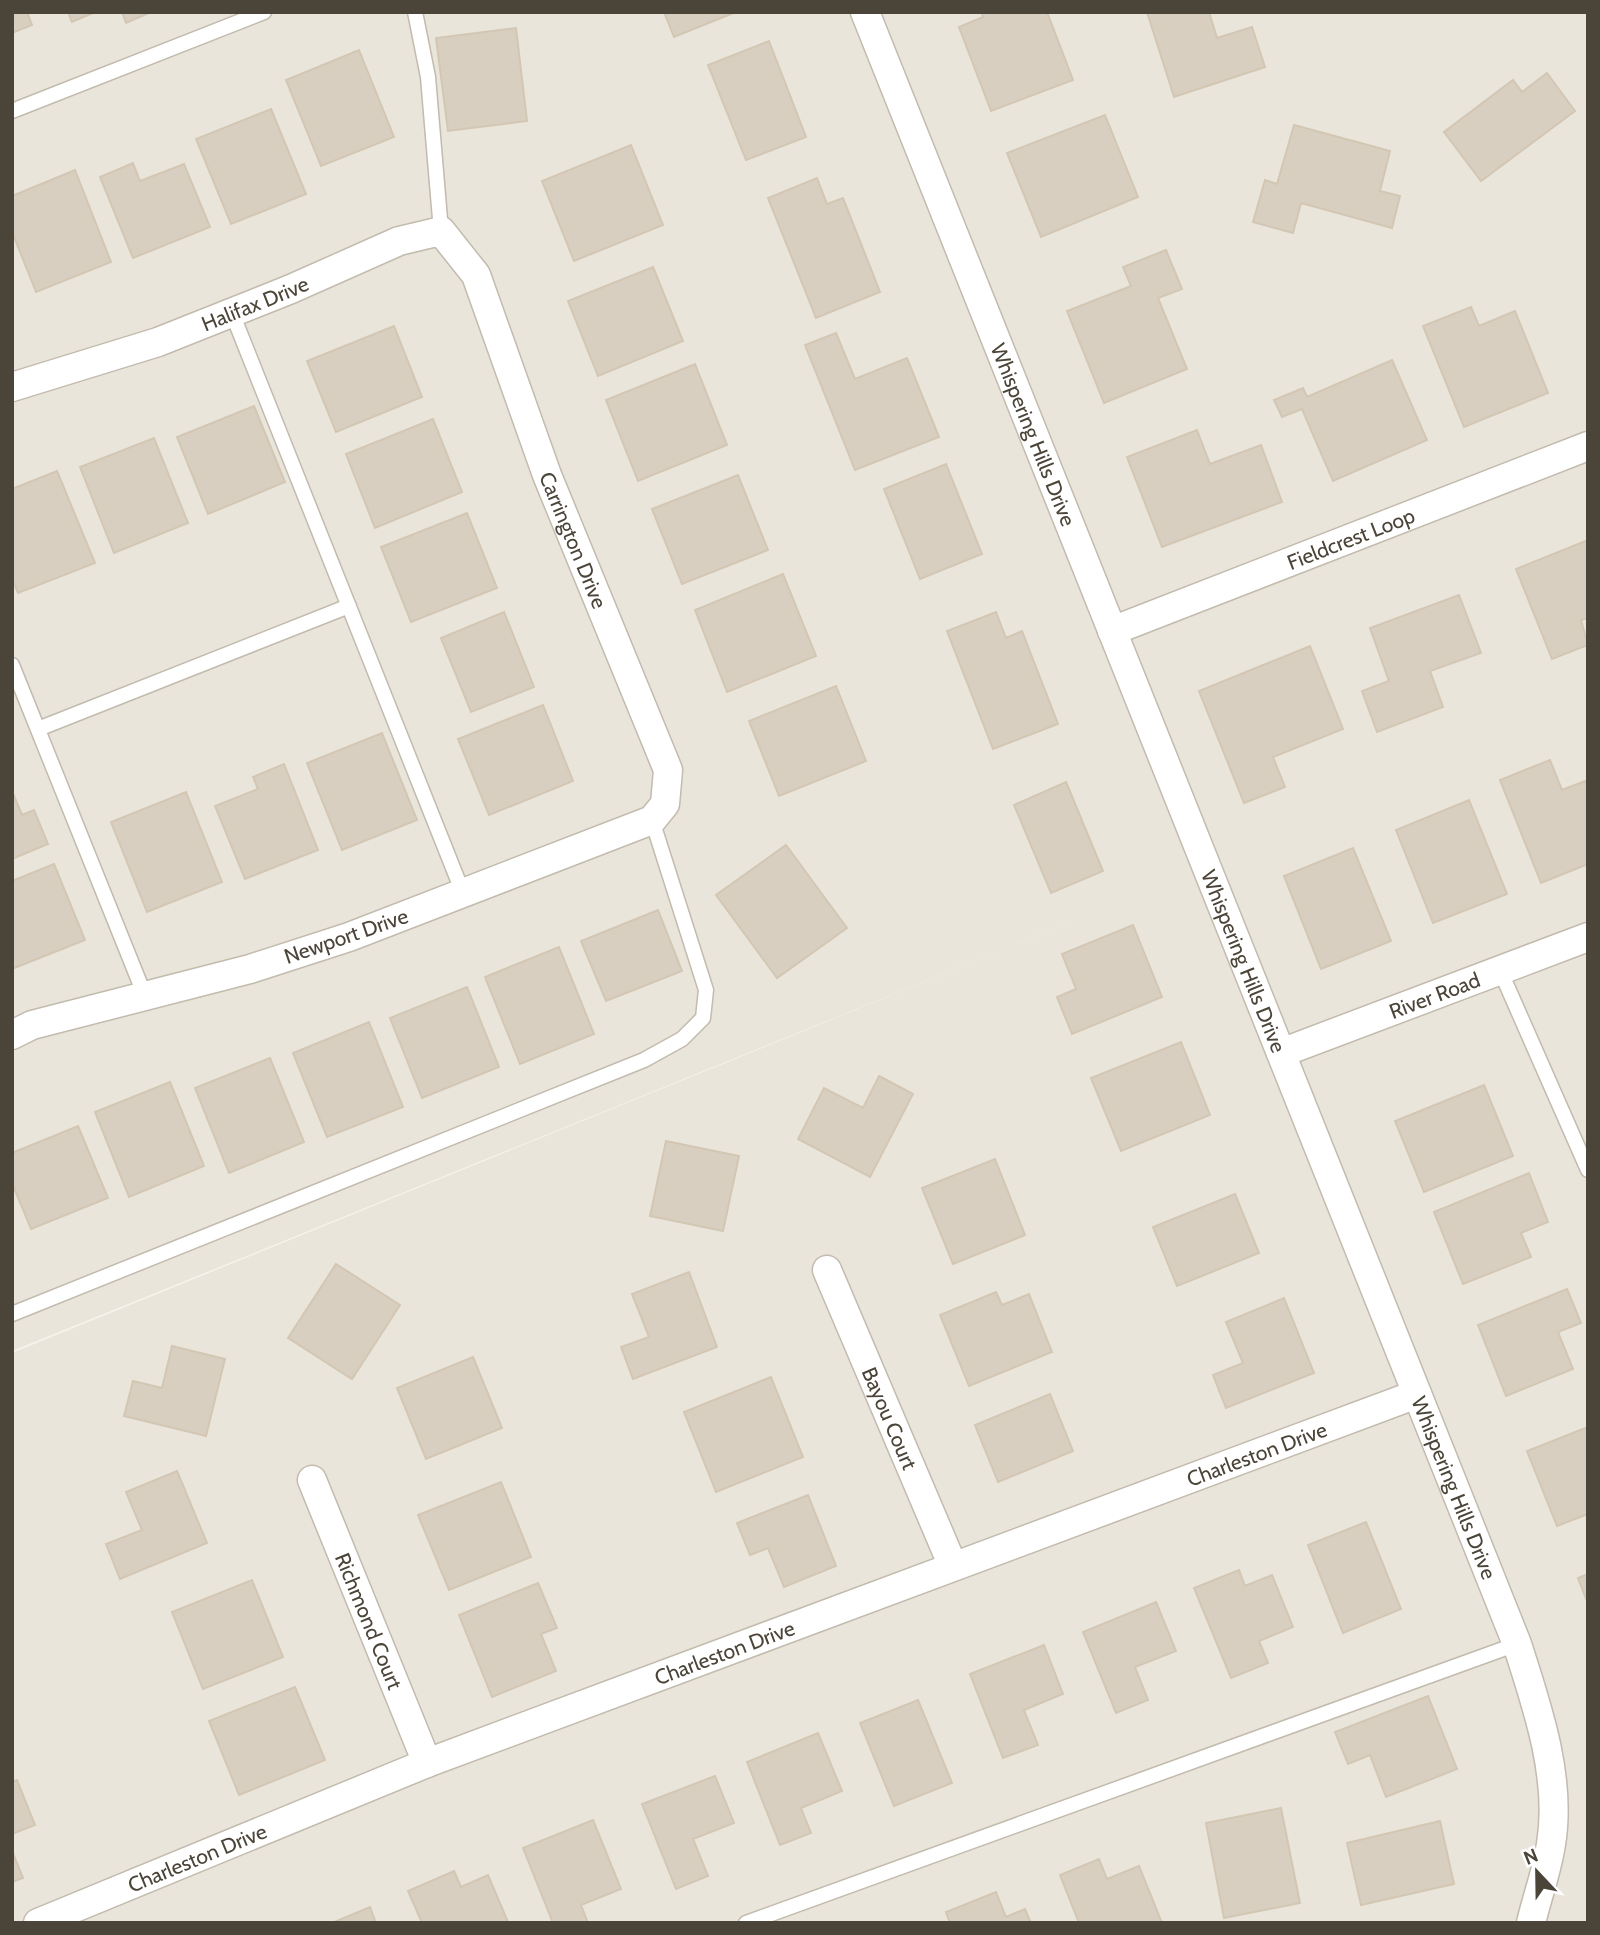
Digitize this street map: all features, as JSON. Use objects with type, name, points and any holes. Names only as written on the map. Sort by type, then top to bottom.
[{"type":"street","name":"Whispering Hills Drive","points":[[866,12],[1517,1644],[1534,1696],[1552,1779],[1552,1843],[1531,1923]]},
{"type":"street","name":"Carrington Drive","points":[[441,231],[476,275],[547,475],[668,770],[659,812]]},
{"type":"street","name":"Halifax Drive","points":[[12,387],[158,342],[399,241],[441,231]]},
{"type":"street","name":"Fieldcrest Loop","points":[[1112,631],[1588,446]]},
{"type":"street","name":"Newport Drive","points":[[12,1035],[32,1026],[312,949],[463,893],[659,812]]},
{"type":"street","name":"River Road","points":[[1281,1053],[1588,937]]},
{"type":"street","name":"Bayou Court","points":[[827,1270],[952,1564]]},
{"type":"street","name":"Charleston Drive","points":[[38,1923],[427,1763],[952,1564],[1417,1394]]},
{"type":"street","name":"Richmond Court","points":[[312,1480],[427,1763]]},
{"type":"lane","points":[[12,111],[264,12]]},
{"type":"lane","points":[[415,12],[428,78],[441,231]]},
{"type":"lane","points":[[232,313],[463,893]]},
{"type":"lane","points":[[38,729],[349,606]]},
{"type":"lane","points":[[12,665],[145,996]]},
{"type":"lane","points":[[12,1314],[644,1060],[682,1039],[703,1018],[706,990],[659,812]]},
{"type":"lane","points":[[1500,970],[1588,1170]]},
{"type":"lane","points":[[746,1923],[1517,1644]]},
{"type":"shaded area","points":[[12,12],[1588,12],[1588,1923],[12,1923],[12,1353],[1079,919],[12,1351]]},
{"type":"building","points":[[12,12],[27,12],[32,25],[12,33]]},
{"type":"building","points":[[68,12],[95,12],[72,22]]},
{"type":"building","points":[[122,12],[151,12],[126,23]]},
{"type":"building","points":[[664,12],[736,12],[674,37]]},
{"type":"building","points":[[981,12],[1047,12],[1073,80],[991,111],[959,27],[983,17]]},
{"type":"building","points":[[1147,12],[1209,12],[1217,38],[1252,27],[1265,67],[1174,97]]},
{"type":"building","points":[[516,28],[527,121],[448,131],[436,38]]},
{"type":"building","points":[[769,41],[806,137],[746,160],[708,65]]},
{"type":"building","points":[[359,50],[394,137],[321,166],[286,80]]},
{"type":"building","points":[[1547,73],[1575,111],[1481,181],[1444,132],[1513,80],[1522,92]]},
{"type":"building","points":[[271,109],[306,194],[231,224],[196,139]]},
{"type":"building","points":[[1105,115],[1138,197],[1041,237],[1007,153]]},
{"type":"building","points":[[1294,125],[1390,151],[1380,191],[1400,196],[1392,228],[1301,203],[1293,233],[1253,222],[1265,180],[1277,184]]},
{"type":"building","points":[[631,145],[663,225],[574,261],[542,181]]},
{"type":"building","points":[[133,163],[140,181],[184,164],[210,227],[133,258],[100,177]]},
{"type":"building","points":[[75,170],[111,262],[36,292],[12,232],[12,196]]},
{"type":"building","points":[[817,178],[827,204],[843,198],[880,292],[816,318],[768,198]]},
{"type":"building","points":[[1166,250],[1182,289],[1158,298],[1187,369],[1104,403],[1067,311],[1131,286],[1123,267]]},
{"type":"building","points":[[653,267],[683,341],[598,376],[568,301]]},
{"type":"building","points":[[1471,307],[1479,326],[1515,311],[1548,393],[1464,427],[1423,326]]},
{"type":"building","points":[[394,326],[422,397],[336,432],[307,361]]},
{"type":"building","points":[[836,333],[855,379],[907,358],[939,437],[855,470],[805,345]]},
{"type":"building","points":[[1392,360],[1427,440],[1333,481],[1302,409],[1282,417],[1274,400],[1303,388],[1307,397]]},
{"type":"building","points":[[695,364],[727,445],[638,481],[606,400]]},
{"type":"building","points":[[254,406],[285,482],[208,514],[177,437]]},
{"type":"building","points":[[433,419],[462,492],[375,528],[346,454]]},
{"type":"building","points":[[1197,430],[1210,464],[1261,445],[1282,502],[1162,547],[1127,457]]},
{"type":"building","points":[[154,438],[188,523],[114,553],[80,467]]},
{"type":"building","points":[[946,464],[982,554],[920,579],[884,489]]},
{"type":"building","points":[[57,471],[95,563],[18,593],[12,579],[12,489]]},
{"type":"building","points":[[738,475],[768,550],[682,584],[652,509]]},
{"type":"building","points":[[467,513],[497,588],[411,622],[381,547]]},
{"type":"building","points":[[1588,540],[1588,618],[1581,620],[1588,645],[1552,659],[1516,569]]},
{"type":"building","points":[[783,574],[816,656],[727,692],[695,610]]},
{"type":"building","points":[[1459,595],[1481,653],[1430,671],[1443,707],[1377,732],[1362,691],[1389,681],[1370,628]]},
{"type":"building","points":[[504,612],[534,687],[471,712],[441,638]]},
{"type":"building","points":[[996,612],[1006,638],[1022,631],[1058,724],[993,749],[947,631]]},
{"type":"building","points":[[1310,646],[1343,729],[1273,757],[1285,787],[1244,803],[1199,691]]},
{"type":"building","points":[[836,686],[866,761],[779,796],[749,721]]},
{"type":"building","points":[[543,705],[573,781],[489,815],[458,739]]},
{"type":"building","points":[[382,733],[417,820],[342,850],[307,763]]},
{"type":"building","points":[[1550,760],[1562,790],[1585,781],[1588,788],[1588,864],[1541,883],[1500,780]]},
{"type":"building","points":[[284,764],[318,850],[245,879],[215,806],[258,789],[253,777]]},
{"type":"building","points":[[1066,782],[1103,871],[1051,893],[1014,805]]},
{"type":"building","points":[[12,791],[22,815],[34,810],[48,844],[12,859]]},
{"type":"building","points":[[186,792],[222,882],[147,912],[111,822]]},
{"type":"building","points":[[1469,800],[1507,894],[1433,923],[1396,830]]},
{"type":"building","points":[[786,845],[847,928],[777,978],[716,895]]},
{"type":"building","points":[[1353,848],[1391,941],[1321,969],[1284,876]]},
{"type":"building","points":[[54,864],[85,940],[12,969],[12,881]]},
{"type":"building","points":[[658,910],[682,971],[606,1001],[581,941]]},
{"type":"building","points":[[1133,925],[1162,997],[1072,1034],[1057,997],[1076,989],[1062,954]]},
{"type":"building","points":[[559,947],[594,1034],[520,1064],[485,977]]},
{"type":"building","points":[[467,987],[499,1067],[422,1098],[390,1018]]},
{"type":"building","points":[[369,1022],[403,1107],[327,1137],[293,1053]]},
{"type":"building","points":[[1181,1042],[1210,1115],[1121,1151],[1091,1078]]},
{"type":"building","points":[[270,1058],[304,1142],[229,1173],[195,1088]]},
{"type":"building","points":[[879,1076],[913,1094],[870,1177],[798,1139],[824,1088],[863,1108]]},
{"type":"building","points":[[170,1082],[204,1166],[129,1197],[95,1112]]},
{"type":"building","points":[[1484,1085],[1513,1156],[1424,1192],[1395,1121]]},
{"type":"building","points":[[78,1126],[108,1198],[31,1229],[12,1183],[12,1153]]},
{"type":"building","points":[[666,1141],[739,1156],[723,1231],[650,1216]]},
{"type":"building","points":[[995,1159],[1025,1235],[953,1264],[922,1188]]},
{"type":"building","points":[[1529,1173],[1548,1222],[1521,1233],[1531,1257],[1463,1284],[1434,1212]]},
{"type":"building","points":[[1235,1194],[1259,1253],[1177,1286],[1153,1227]]},
{"type":"building","points":[[336,1264],[400,1305],[352,1379],[288,1338]]},
{"type":"building","points":[[689,1272],[717,1347],[633,1379],[621,1347],[649,1337],[632,1294]]},
{"type":"building","points":[[1567,1289],[1581,1323],[1558,1332],[1573,1369],[1506,1396],[1478,1325]]},
{"type":"building","points":[[996,1292],[1002,1305],[1029,1294],[1052,1352],[969,1386],[940,1315]]},
{"type":"building","points":[[1284,1298],[1314,1373],[1226,1408],[1213,1375],[1243,1363],[1226,1322]]},
{"type":"building","points":[[172,1346],[225,1359],[206,1436],[124,1416],[133,1381],[162,1388]]},
{"type":"building","points":[[473,1357],[502,1428],[426,1459],[397,1388]]},
{"type":"building","points":[[771,1377],[803,1457],[716,1492],[684,1412]]},
{"type":"building","points":[[1050,1394],[1073,1451],[998,1482],[975,1425]]},
{"type":"building","points":[[1588,1427],[1588,1514],[1557,1526],[1527,1451]]},
{"type":"building","points":[[177,1471],[207,1543],[120,1579],[106,1544],[142,1530],[126,1492]]},
{"type":"building","points":[[501,1482],[531,1557],[449,1590],[418,1515]]},
{"type":"building","points":[[808,1495],[836,1566],[784,1587],[768,1548],[750,1555],[737,1523]]},
{"type":"building","points":[[1366,1522],[1401,1609],[1343,1633],[1308,1545]]},
{"type":"building","points":[[1239,1570],[1245,1586],[1272,1575],[1293,1627],[1259,1641],[1268,1663],[1231,1678],[1194,1588]]},
{"type":"building","points":[[1588,1574],[1588,1604],[1578,1578]]},
{"type":"building","points":[[252,1580],[283,1657],[203,1689],[172,1612]]},
{"type":"building","points":[[538,1583],[557,1628],[541,1634],[556,1671],[492,1697],[459,1615]]},
{"type":"building","points":[[1156,1602],[1176,1651],[1135,1667],[1148,1700],[1116,1713],[1083,1632]]},
{"type":"building","points":[[1044,1645],[1063,1694],[1024,1710],[1038,1745],[1003,1758],[970,1674]]},
{"type":"building","points":[[295,1687],[325,1760],[239,1795],[209,1721]]},
{"type":"building","points":[[1428,1696],[1457,1769],[1386,1797],[1370,1755],[1348,1764],[1335,1732]]},
{"type":"building","points":[[918,1700],[952,1783],[894,1806],[860,1723]]},
{"type":"building","points":[[818,1733],[842,1791],[801,1808],[811,1833],[780,1845],[747,1762]]},
{"type":"building","points":[[715,1776],[734,1823],[693,1839],[708,1876],[676,1889],[642,1804]]},
{"type":"building","points":[[17,1780],[35,1825],[12,1834],[12,1782]]},
{"type":"building","points":[[1281,1808],[1300,1903],[1224,1918],[1206,1823]]},
{"type":"building","points":[[593,1820],[621,1889],[581,1905],[588,1923],[553,1923],[523,1848]]},
{"type":"building","points":[[1440,1821],[1454,1884],[1361,1905],[1347,1843]]},
{"type":"building","points":[[12,1851],[23,1878],[12,1882]]},
{"type":"building","points":[[1099,1859],[1107,1879],[1139,1866],[1162,1923],[1079,1923],[1060,1875]]},
{"type":"building","points":[[454,1871],[461,1887],[488,1875],[508,1922],[422,1923],[408,1891]]},
{"type":"building","points":[[996,1892],[1006,1917],[1025,1909],[1031,1923],[950,1923],[946,1912]]},
{"type":"building","points":[[370,1907],[376,1923],[332,1923]]}]
